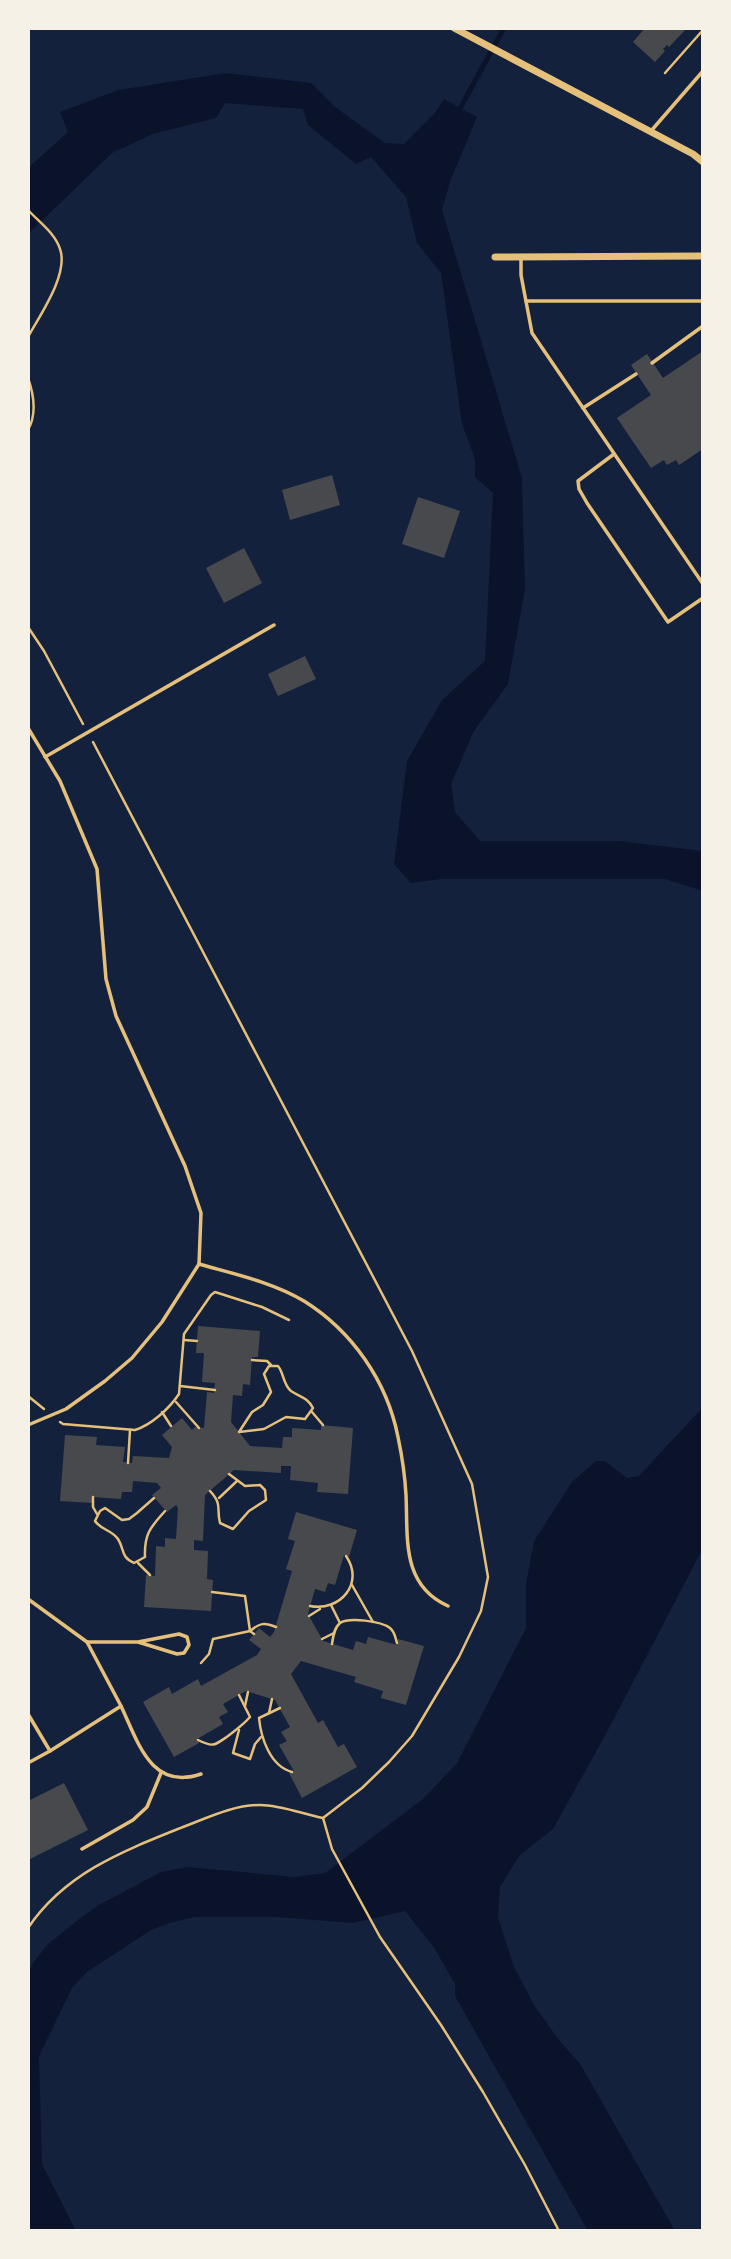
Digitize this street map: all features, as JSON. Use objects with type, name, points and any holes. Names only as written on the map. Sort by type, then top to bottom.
[{"type":"street","points":[[454,28],[693,154],[703,162]]},
{"type":"street","points":[[495,257],[703,256]]},
{"type":"lane","points":[[650,133],[703,71]]},
{"type":"lane","points":[[521,257],[521,275],[532,333],[703,584]]},
{"type":"lane","points":[[526,301],[703,301]]},
{"type":"lane","points":[[652,363],[703,326]]},
{"type":"lane","points":[[583,408],[636,374]]},
{"type":"lane","points":[[614,454],[578,481],[579,489],[587,503],[668,622],[703,598]]},
{"type":"lane","points":[[46,757],[274,625]]},
{"type":"lane","points":[[28,729],[60,781],[97,869],[106,979],[116,1016],[184,1166],[201,1213],[198,1264],[163,1322],[132,1358],[105,1381],[66,1409],[28,1425]]},
{"type":"lane","points":[[198,1264],[256,1280],[303,1301],[334,1324],[359,1351],[383,1392],[398,1434],[405,1476],[406,1538],[416,1578],[436,1601],[448,1606]]},
{"type":"lane","points":[[28,1599],[87,1642],[152,1765],[161,1773],[172,1777],[189,1778],[201,1774]]},
{"type":"lane","points":[[87,1642],[138,1642],[178,1634],[187,1637],[189,1645],[184,1653],[177,1654],[138,1642]]},
{"type":"lane","points":[[28,1763],[121,1706]]},
{"type":"lane","points":[[28,1714],[50,1751]]},
{"type":"lane","points":[[82,1849],[133,1820],[147,1807],[161,1773]]},
{"type":"path","points":[[665,73],[703,30]]},
{"type":"path","points":[[28,210],[54,236],[62,261],[60,275],[28,337]]},
{"type":"path","points":[[28,378],[33,391],[34,413],[28,430]]},
{"type":"path","points":[[28,627],[44,651],[88,733],[412,1350],[472,1484],[488,1577],[481,1611],[412,1736],[362,1788],[323,1818],[260,1805],[234,1808],[210,1816],[121,1852],[82,1873],[56,1894],[28,1928]]},
{"type":"path","points":[[28,1396],[63,1424],[130,1430],[143,1427],[175,1401],[179,1394],[184,1334],[215,1292],[262,1307],[289,1320]]},
{"type":"path","points":[[184,1340],[197,1341]]},
{"type":"path","points":[[252,1360],[267,1361],[278,1366],[291,1391],[310,1402],[313,1408],[305,1419],[286,1417],[264,1429],[239,1432],[252,1412],[268,1399],[271,1392],[264,1374],[265,1369],[271,1365]]},
{"type":"path","points":[[180,1386],[215,1390]]},
{"type":"path","points":[[175,1401],[199,1428]]},
{"type":"path","points":[[311,1411],[323,1425]]},
{"type":"path","points":[[162,1412],[171,1426]]},
{"type":"path","points":[[128,1463],[130,1430]]},
{"type":"path","points":[[210,1491],[218,1499],[220,1523],[233,1529],[249,1511],[266,1500],[265,1490],[260,1485],[245,1486],[229,1474]]},
{"type":"path","points":[[218,1499],[237,1481]]},
{"type":"path","points":[[93,1497],[93,1507],[97,1514]]},
{"type":"path","points":[[154,1498],[129,1519],[122,1520],[105,1508],[97,1514],[95,1521],[97,1525],[115,1535],[125,1557],[134,1563],[145,1557],[150,1527],[165,1511]]},
{"type":"path","points":[[309,1616],[342,1598],[351,1584],[354,1567],[346,1556]]},
{"type":"path","points":[[137,1562],[150,1575]]},
{"type":"path","points":[[351,1584],[373,1622]]},
{"type":"path","points":[[212,1592],[245,1596],[250,1630],[254,1634]]},
{"type":"path","points":[[310,1605],[323,1607]]},
{"type":"path","points":[[331,1605],[340,1623]]},
{"type":"path","points":[[332,1644],[340,1623],[346,1621],[373,1622],[388,1627],[394,1633],[397,1643]]},
{"type":"path","points":[[201,1663],[209,1654],[213,1639],[250,1630],[263,1623],[276,1627]]},
{"type":"path","points":[[322,1639],[334,1633]]},
{"type":"path","points":[[245,1707],[248,1692]]},
{"type":"path","points":[[239,1695],[250,1717]]},
{"type":"path","points":[[269,1713],[272,1699]]},
{"type":"path","points":[[250,1717],[259,1718],[280,1708]]},
{"type":"path","points":[[198,1740],[212,1745],[219,1744],[239,1730],[250,1717]]},
{"type":"path","points":[[259,1718],[261,1737],[281,1768],[292,1772]]},
{"type":"path","points":[[239,1730],[233,1753],[250,1759],[255,1744],[261,1737]]},
{"type":"path","points":[[323,1818],[332,1849],[380,1937],[484,2092],[559,2231]]},
{"type":"water","points":[[226,73],[311,83],[335,107],[385,143],[404,144],[435,113],[444,99],[477,117],[450,182],[442,210],[522,478],[525,589],[508,684],[474,731],[451,784],[455,812],[480,841],[619,841],[703,851],[703,891],[665,879],[441,879],[411,883],[394,864],[407,761],[442,700],[485,661],[493,493],[475,477],[475,459],[462,424],[441,273],[417,243],[406,197],[371,157],[356,164],[308,125],[303,109],[225,103],[216,118],[153,134],[112,153],[28,234],[28,168],[68,132],[60,112],[118,90]]},
{"type":"water","points":[[703,1407],[703,1548],[553,1829],[519,1856],[500,1887],[498,1917],[514,1967],[534,2005],[581,2065],[675,2231],[588,2231],[455,1996],[455,1984],[435,1949],[405,1911],[353,1923],[276,1917],[194,1917],[151,1930],[87,1972],[72,1988],[39,2056],[42,2164],[76,2231],[30,2231],[28,1974],[47,1945],[99,1905],[161,1872],[188,1867],[295,1877],[325,1873],[423,1799],[457,1763],[526,1628],[526,1584],[534,1541],[572,1482],[596,1461],[605,1461],[627,1478],[639,1476]]},
{"type":"building","points":[[645,28],[687,28],[669,47],[667,45],[663,49],[665,51],[655,62],[633,42]]},
{"type":"building","points":[[703,351],[703,449],[679,465],[676,460],[667,465],[664,460],[651,468],[617,418],[651,395],[631,365],[647,354],[663,378]]},
{"type":"building","points":[[332,475],[340,505],[290,520],[282,490]]},
{"type":"building","points":[[418,497],[460,511],[444,558],[402,544]]},
{"type":"building","points":[[244,548],[262,583],[224,603],[206,568]]},
{"type":"building","points":[[305,656],[316,679],[278,696],[268,674]]},
{"type":"building","points":[[198,1326],[260,1331],[258,1357],[252,1357],[250,1385],[243,1384],[242,1396],[233,1395],[231,1422],[250,1446],[282,1448],[283,1437],[292,1437],[292,1428],[321,1430],[321,1425],[353,1428],[348,1494],[317,1492],[318,1483],[290,1480],[291,1466],[281,1466],[281,1473],[234,1470],[205,1495],[203,1541],[194,1540],[194,1550],[208,1551],[207,1579],[213,1580],[211,1611],[144,1607],[146,1575],[155,1576],[156,1546],[165,1547],[165,1538],[176,1539],[178,1508],[176,1505],[167,1512],[152,1495],[161,1488],[157,1483],[133,1481],[132,1492],[122,1492],[121,1499],[92,1497],[92,1503],[60,1501],[65,1435],[97,1437],[96,1445],[125,1447],[123,1462],[132,1463],[133,1456],[169,1458],[172,1447],[162,1435],[182,1418],[192,1430],[195,1427],[204,1428],[207,1392],[214,1393],[215,1383],[202,1382],[204,1353],[196,1353]]},
{"type":"building","points":[[296,1512],[357,1530],[349,1557],[344,1555],[335,1585],[328,1583],[325,1592],[315,1589],[308,1614],[323,1641],[353,1650],[356,1641],[366,1644],[368,1637],[397,1645],[398,1639],[424,1646],[406,1705],[381,1698],[383,1691],[354,1682],[356,1677],[301,1661],[291,1674],[318,1723],[323,1720],[338,1747],[344,1744],[357,1767],[302,1798],[289,1773],[294,1771],[279,1745],[287,1741],[281,1732],[290,1727],[275,1700],[246,1691],[223,1704],[228,1712],[219,1717],[223,1724],[197,1739],[199,1743],[174,1757],[143,1702],[169,1687],[172,1694],[198,1679],[201,1686],[257,1655],[261,1649],[249,1640],[259,1628],[270,1637],[274,1632],[292,1571],[286,1569],[295,1541],[288,1539]]},
{"type":"building","points":[[64,1783],[88,1830],[28,1860],[28,1801]]},
{"type":"waterway","points":[[457,114],[504,28]]}]
